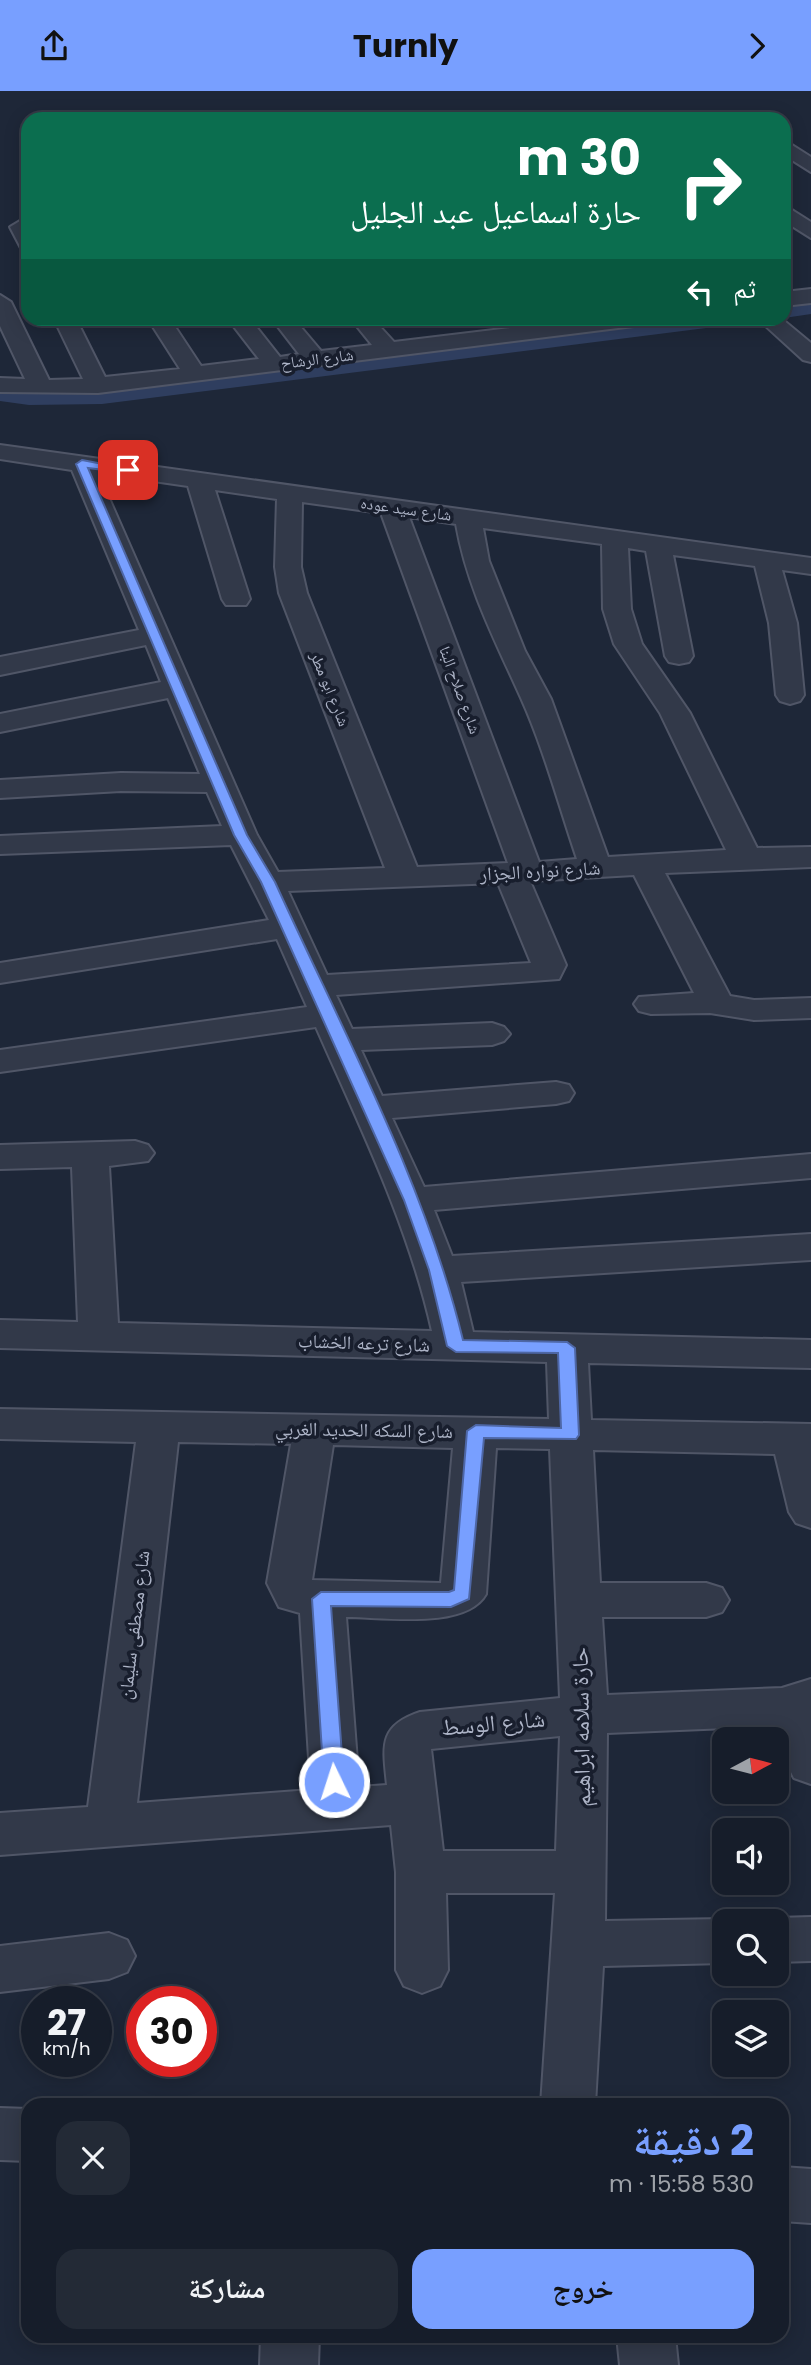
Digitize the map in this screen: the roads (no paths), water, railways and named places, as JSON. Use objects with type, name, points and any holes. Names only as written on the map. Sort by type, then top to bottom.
[{"type":"street","points":[[791,140],[811,166]]},
{"type":"street","points":[[791,216],[811,232]]},
{"type":"street","points":[[0,302],[40,387]]},
{"type":"street","points":[[791,321],[799,321]]},
{"type":"street","points":[[68,326],[98,386]]},
{"type":"street","points":[[164,326],[195,375]]},
{"type":"street","points":[[244,326],[274,364]]},
{"type":"street","points":[[289,326],[315,359]]},
{"type":"street","points":[[368,326],[388,350]]},
{"type":"street","name":"شارع الرشاح","points":[[0,385],[98,386],[195,375],[388,350],[432,335],[511,326]]},
{"type":"street","points":[[779,326],[811,355]]},
{"type":"street","name":"شارع سيد عوده","points":[[0,452],[811,566]]},
{"type":"street","points":[[82,464],[241,835],[289,926],[411,1200],[438,1270],[456,1346]]},
{"type":"street","points":[[199,480],[236,599]]},
{"type":"street","name":"شارع ابو مطر","points":[[290,493],[288,567],[293,593],[405,878]]},
{"type":"street","name":"شارع صلاح البنا","points":[[328,1014],[547,972],[549,965],[393,507]]},
{"type":"street","points":[[468,518],[476,561],[510,651],[536,699],[596,868]]},
{"type":"street","points":[[615,538],[617,609],[628,644],[675,713],[746,857]]},
{"type":"street","points":[[658,544],[679,656]]},
{"type":"street","points":[[766,559],[783,623],[790,695]]},
{"type":"street","points":[[0,666],[155,635]]},
{"type":"street","points":[[0,723],[177,687]]},
{"type":"street","points":[[0,789],[121,782],[218,783]]},
{"type":"street","points":[[0,845],[241,835]]},
{"type":"street","name":"شارع نواره الجزار","points":[[268,882],[519,873],[746,857],[809,862]]},
{"type":"street","points":[[644,865],[717,1004]]},
{"type":"street","points":[[0,973],[289,926]]},
{"type":"street","points":[[651,1004],[717,1004],[754,1010],[811,1008]]},
{"type":"street","points":[[0,1061],[328,1014],[492,1034]]},
{"type":"street","points":[[371,1108],[556,1093]]},
{"type":"street","points":[[0,1157],[135,1153]]},
{"type":"street","points":[[90,1154],[99,1336]]},
{"type":"street","points":[[411,1200],[811,1166]]},
{"type":"street","points":[[438,1270],[811,1247]]},
{"type":"street","name":"شارع ترعه الخشاب","points":[[0,1334],[811,1354]]},
{"type":"street","name":"حارة سلامه ابراهيم","points":[[567,1348],[584,1715],[579,1944],[568,2098]]},
{"type":"street","name":"شارع السكه الحديد الغربي","points":[[0,1424],[802,1439]]},
{"type":"street","name":"شارع مصطفى سليمان","points":[[110,1824],[159,1427]]},
{"type":"street","points":[[315,1429],[289,1583],[295,1594],[321,1599],[451,1599],[463,1594],[476,1431]]},
{"type":"street","points":[[802,1439],[811,1512]]},
{"type":"street","points":[[321,1599],[336,1808]]},
{"type":"street","points":[[577,1600],[706,1601]]},
{"type":"street","points":[[805,1702],[811,1764]]},
{"type":"street","name":"شارع الوسط","points":[[422,1970],[421,1871],[407,1751],[409,1739],[420,1731],[584,1715],[805,1702]]},
{"type":"street","points":[[0,1834],[415,1803]]},
{"type":"street","points":[[421,1871],[581,1872]]},
{"type":"street","points":[[789,1940],[811,1939]]},
{"type":"street","points":[[579,1944],[712,1941]]},
{"type":"street","points":[[0,1969],[109,1956]]},
{"type":"street","points":[[0,2134],[21,2135]]},
{"type":"street","points":[[789,2194],[811,2196]]},
{"type":"street","points":[[289,2365],[290,2343]]},
{"type":"street","points":[[647,2343],[649,2365]]},
{"type":"waterway","points":[[791,310],[811,307]]},
{"type":"waterway","points":[[0,394],[29,398],[102,397],[666,326]]}]
